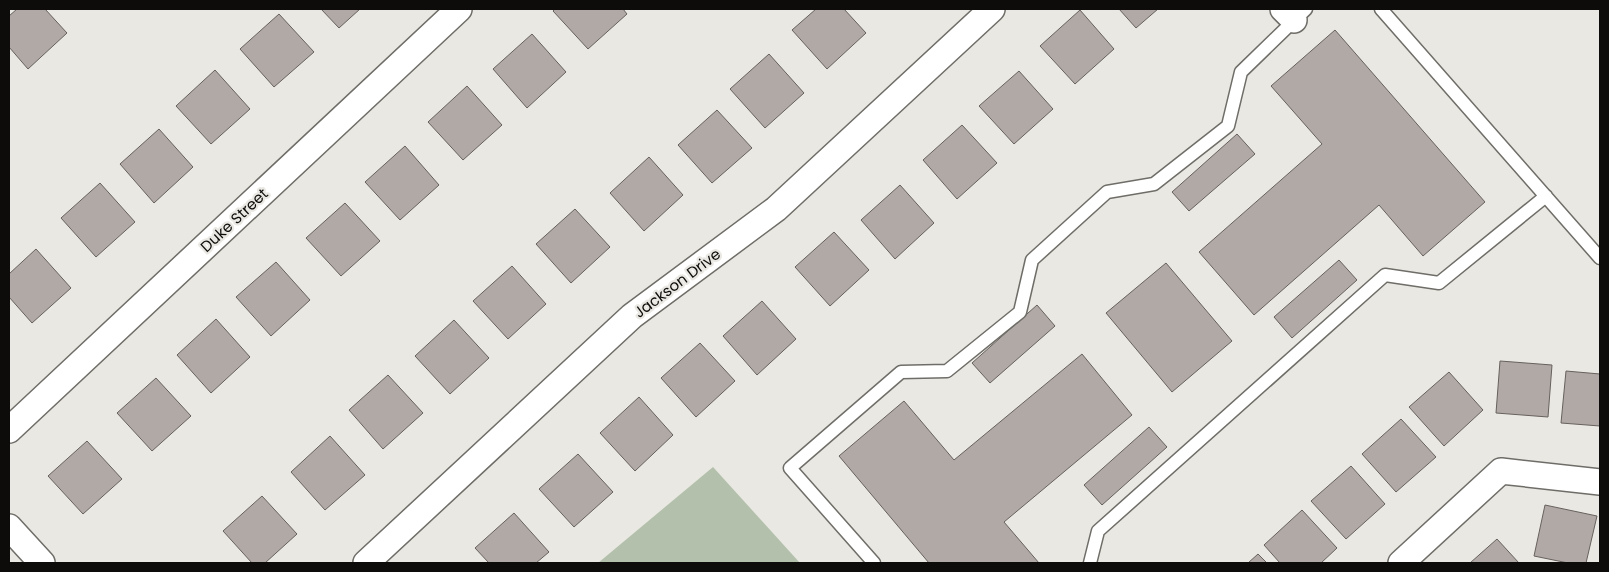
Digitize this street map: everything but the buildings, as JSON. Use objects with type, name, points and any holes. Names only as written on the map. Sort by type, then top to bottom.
[{"type":"street","name":"Duke Street","points":[[9,430],[459,9]]},
{"type":"street","name":"Jackson Drive","points":[[366,563],[632,316],[776,209],[992,9]]},
{"type":"street","points":[[1400,563],[1501,471],[1600,482]]},
{"type":"street","points":[[9,527],[42,563]]},
{"type":"lane","points":[[1382,9],[1600,258]]},
{"type":"lane","points":[[874,563],[790,468],[901,372],[947,371],[1020,312],[1032,260],[1107,192],[1154,184],[1228,126],[1241,72],[1294,13]]},
{"type":"lane","points":[[1090,563],[1098,531],[1385,275],[1439,283],[1546,196]]},
{"type":"green space","points":[[713,467],[800,563],[598,563]]}]
